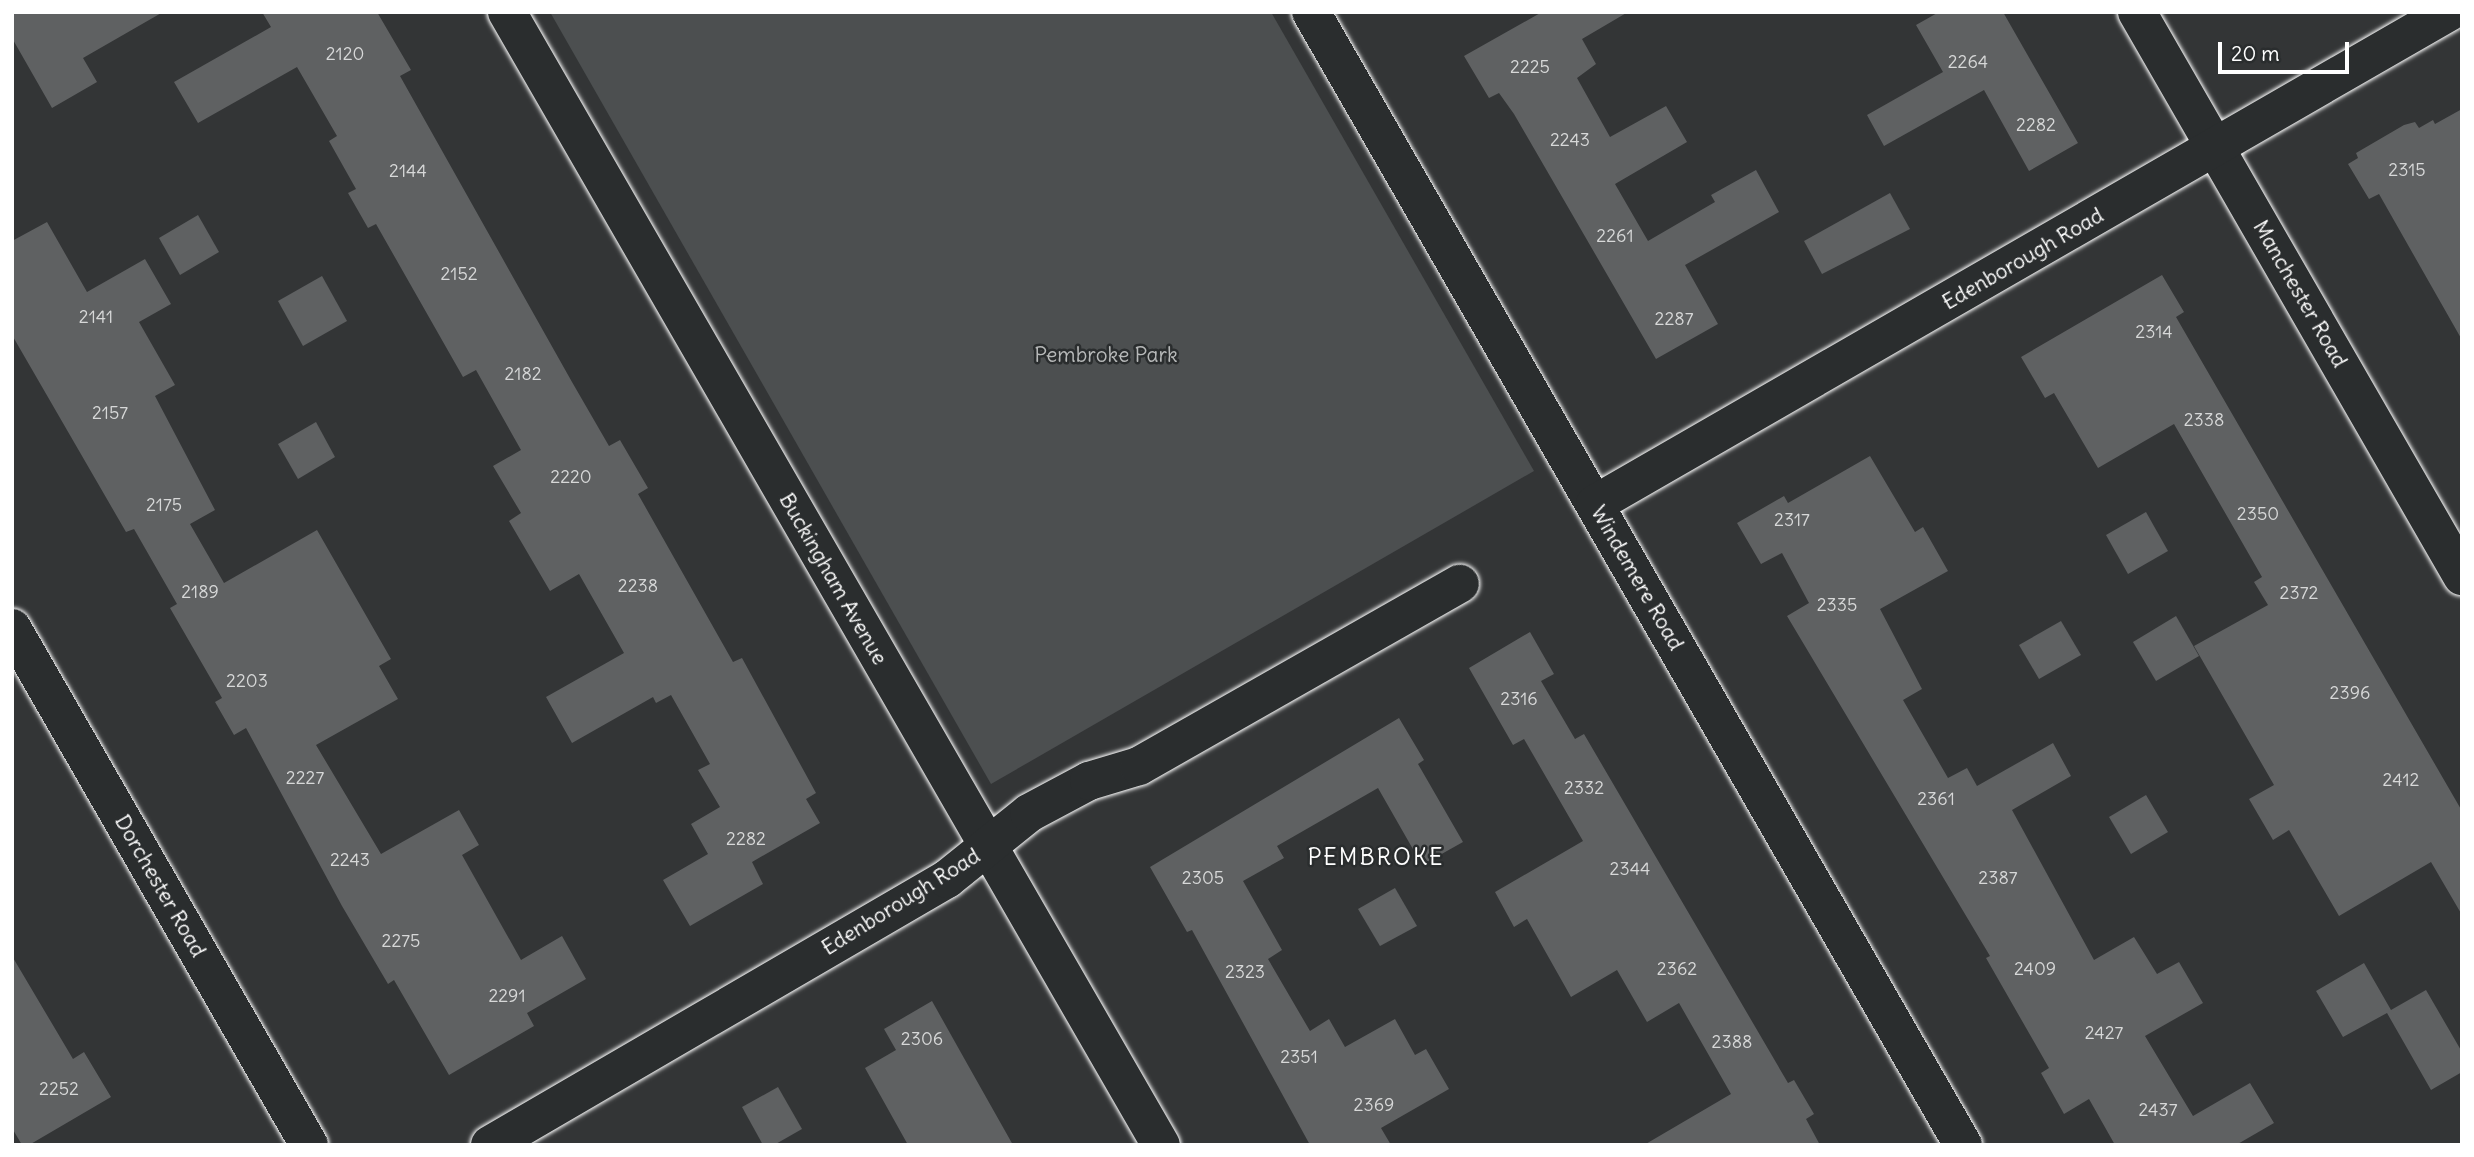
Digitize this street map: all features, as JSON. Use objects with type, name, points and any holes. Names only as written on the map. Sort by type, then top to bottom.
[{"type":"street","name":"Buckingham Avenue","points":[[507,12],[1161,1145]]},
{"type":"street","name":"Windemere Road","points":[[1311,12],[1963,1145]]},
{"type":"street","name":"Manchester Road","points":[[2137,12],[2462,576]]},
{"type":"street","name":"Edenborough Road","points":[[1595,504],[2449,12]]},
{"type":"street","name":"Edenborough Road","points":[[490,1145],[947,879],[1029,813],[1089,781],[1139,766],[1460,584]]},
{"type":"street","name":"Dorchester Road","points":[[12,628],[309,1145]]},
{"type":"green space","name":"Pembroke Park","points":[[550,12],[1271,12],[1534,471],[991,784]]},
{"type":"building","points":[[12,12],[163,12],[83,58],[97,82],[52,108],[12,38]]},
{"type":"building","points":[[262,12],[377,12],[411,70],[400,76],[572,382],[609,446],[620,440],[648,488],[638,494],[733,662],[742,658],[816,793],[806,799],[820,823],[752,862],[763,884],[690,926],[663,880],[708,854],[691,824],[720,807],[698,770],[710,764],[671,695],[656,703],[653,697],[572,743],[546,697],[624,653],[579,574],[550,591],[509,521],[521,513],[493,466],[521,450],[476,370],[463,377],[376,224],[368,228],[348,193],[356,189],[329,141],[337,136],[297,67],[198,123],[174,82],[271,27]]},
{"type":"building","points":[[1542,12],[1628,12],[1582,39],[1596,64],[1577,78],[1610,137],[1666,106],[1687,142],[1615,184],[1648,241],[1715,202],[1711,195],[1756,170],[1779,212],[1685,265],[1718,324],[1656,359],[1514,114],[1499,93],[1489,98],[1464,56]]},
{"type":"building","points":[[1939,12],[2003,12],[2078,143],[2029,171],[1984,90],[1884,146],[1867,115],[1943,72],[1916,25]]},
{"type":"building","points":[[2462,109],[2462,340],[2379,194],[2369,199],[2348,164],[2358,158],[2356,153],[2404,125],[2415,122],[2419,128],[2433,120],[2435,124]]},
{"type":"building","points":[[1890,193],[1910,229],[1822,274],[1804,241]]},
{"type":"building","points":[[198,215],[219,252],[180,275],[159,238]]},
{"type":"building","points":[[47,222],[87,292],[145,259],[171,304],[139,322],[175,385],[155,396],[215,510],[190,524],[224,583],[317,530],[391,659],[379,666],[398,699],[316,745],[381,854],[459,810],[479,845],[462,855],[521,960],[562,936],[586,979],[527,1013],[534,1026],[449,1075],[394,980],[388,984],[342,906],[246,728],[234,735],[215,702],[222,698],[170,608],[177,604],[134,529],[126,532],[12,335],[12,241]]},
{"type":"building","points":[[2162,275],[2184,312],[2176,317],[2462,811],[2462,915],[2431,862],[2339,916],[2289,830],[2273,840],[2249,799],[2274,785],[2194,646],[2268,605],[2254,582],[2262,577],[2174,424],[2098,468],[2054,393],[2045,398],[2021,357]]},
{"type":"building","points":[[322,276],[347,321],[303,346],[278,301]]},
{"type":"building","points":[[316,422],[335,457],[298,479],[278,444]]},
{"type":"building","points":[[1870,456],[1915,532],[1923,527],[1948,571],[1880,609],[1922,689],[1903,700],[1948,778],[1967,768],[1977,786],[2053,743],[2071,776],[2012,810],[2094,960],[2134,937],[2157,974],[2179,962],[2203,1003],[2145,1036],[2193,1116],[2250,1083],[2274,1123],[2236,1145],[2115,1145],[2089,1099],[2064,1114],[2041,1073],[2049,1068],[1986,958],[1990,956],[1787,616],[1809,603],[1782,553],[1761,564],[1737,523],[1784,496],[1788,503]]},
{"type":"building","points":[[2146,512],[2168,551],[2128,574],[2106,535]]},
{"type":"building","points":[[2176,616],[2199,656],[2156,681],[2133,642]]},
{"type":"building","points":[[2061,621],[2081,655],[2039,679],[2019,645]]},
{"type":"building","points":[[1530,632],[1554,674],[1541,681],[1575,739],[1584,734],[1788,1083],[1794,1080],[1814,1114],[1806,1119],[1820,1145],[1644,1145],[1731,1094],[1679,1003],[1647,1022],[1617,970],[1571,997],[1527,919],[1514,927],[1495,892],[1583,841],[1524,739],[1513,745],[1469,668]]},
{"type":"building","points":[[1399,718],[1424,760],[1418,764],[1463,842],[1422,865],[1378,788],[1277,846],[1284,858],[1243,881],[1282,950],[1268,959],[1310,1031],[1329,1019],[1345,1047],[1395,1019],[1415,1055],[1426,1049],[1449,1089],[1381,1128],[1391,1145],[1310,1145],[1192,930],[1187,932],[1150,867]]},
{"type":"building","points":[[2146,795],[2168,832],[2131,854],[2109,817]]},
{"type":"building","points":[[1395,888],[1417,926],[1380,946],[1358,909]]},
{"type":"building","points":[[12,956],[73,1059],[84,1052],[111,1097],[29,1145],[22,1145],[12,1128]]},
{"type":"building","points":[[2364,963],[2391,1010],[2426,990],[2462,1052],[2462,1072],[2431,1090],[2387,1013],[2343,1037],[2316,991]]},
{"type":"building","points":[[932,1001],[1013,1145],[908,1145],[865,1068],[896,1050],[884,1029]]},
{"type":"building","points":[[778,1087],[802,1129],[774,1145],[763,1145],[742,1107]]},
{"type":"district","name":"PEMBROKE","points":[[1376,857]]}]
